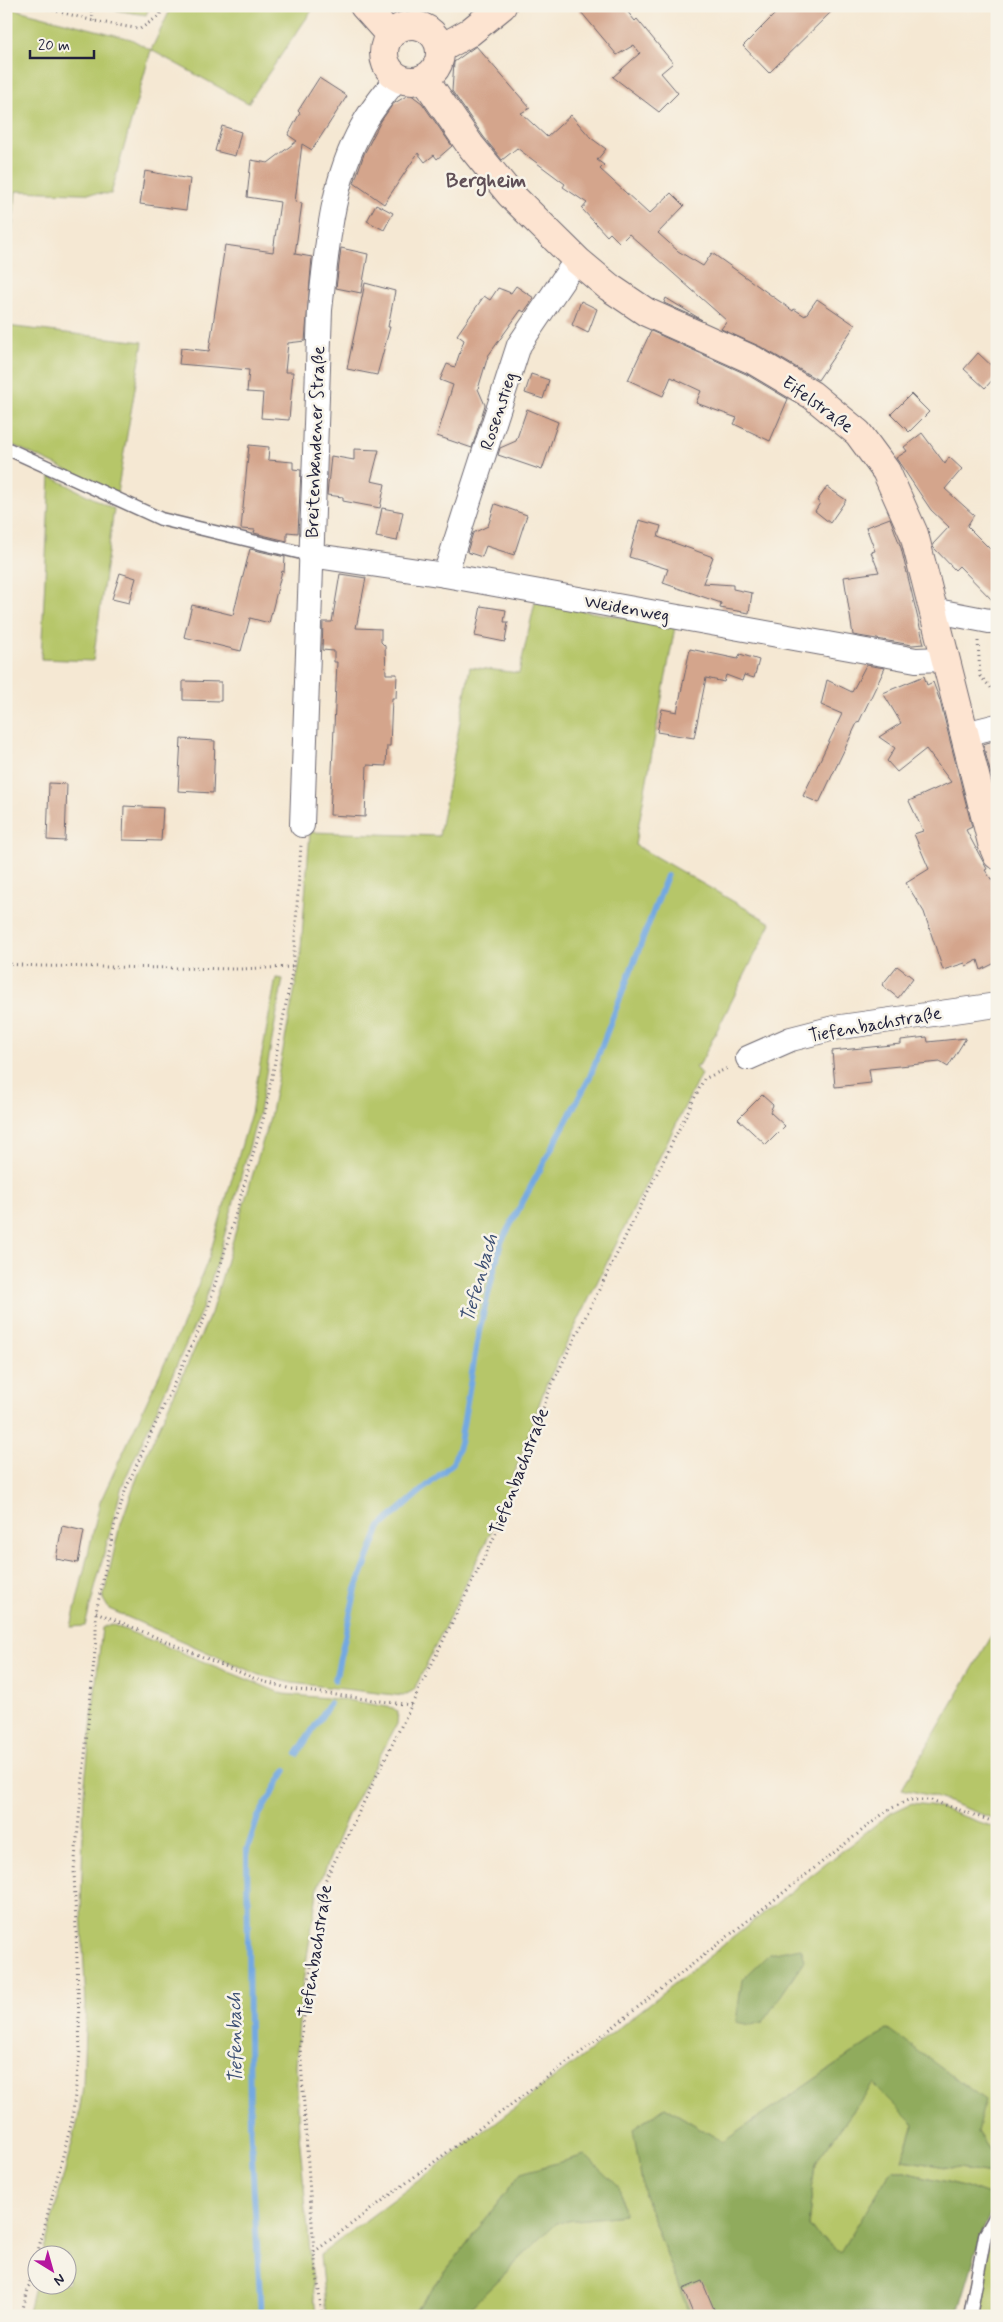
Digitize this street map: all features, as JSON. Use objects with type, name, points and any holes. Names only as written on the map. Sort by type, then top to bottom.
[{"type":"street","points":[[364,6],[390,35]]},
{"type":"street","points":[[440,49],[470,32],[502,6]]},
{"type":"street","points":[[415,25],[431,33],[440,49],[436,66],[419,85],[391,72],[384,58],[386,42],[390,35],[397,29],[415,25]]},
{"type":"street","name":"Eifelstraße","points":[[419,85],[510,194],[578,260],[609,287],[646,312],[753,360],[812,396],[858,433],[886,471],[914,534],[944,660],[965,734],[992,843],[997,854]]},
{"type":"street","name":"Breitenbendener Straße","points":[[302,824],[320,310],[334,208],[343,169],[361,127],[419,85]]},
{"type":"street","name":"Rosenstieg","points":[[445,575],[519,345],[578,260]]},
{"type":"street","name":"Weidenweg","points":[[310,555],[445,575],[916,660],[944,660]]},
{"type":"street","points":[[932,610],[989,621],[997,620]]},
{"type":"street","points":[[965,734],[997,726]]},
{"type":"street","name":"Tiefenbachstraße","points":[[748,1058],[791,1039],[834,1028],[997,1005]]},
{"type":"lane","points":[[6,448],[160,519],[310,555]]},
{"type":"lane","points":[[970,2316],[985,2235],[997,2214]]},
{"type":"path","points":[[38,6],[94,21],[140,29],[159,16],[164,6]]},
{"type":"path","points":[[90,6],[94,21]]},
{"type":"path","points":[[978,637],[980,676],[997,694]]},
{"type":"path","points":[[21,2316],[72,2121],[80,2051],[74,1870],[96,1640],[96,1612],[114,1528],[126,1488],[207,1312],[265,1113],[293,967],[302,824]]},
{"type":"path","points":[[6,964],[209,968],[293,967]]},
{"type":"path","name":"Tiefenbachstraße","points":[[322,2316],[314,2252],[300,2046],[322,1887],[506,1513],[550,1386],[704,1079],[748,1058]]},
{"type":"path","points":[[96,1612],[258,1680],[292,1689],[411,1705]]},
{"type":"path","points":[[314,2252],[580,2053],[888,1810],[908,1800],[931,1800],[997,1823]]},
{"type":"green space","points":[[115,6],[150,6],[146,15],[115,10]]},
{"type":"green space","points":[[172,6],[315,6],[248,103],[151,50]]},
{"type":"green space","points":[[6,7],[131,39],[151,50],[111,194],[16,191],[6,291]]},
{"type":"green space","points":[[6,326],[143,342],[117,493],[6,442]]},
{"type":"green space","points":[[50,476],[114,509],[93,661],[41,659]]},
{"type":"green space","points":[[535,602],[675,627],[635,845],[771,923],[700,1064],[695,1067],[701,1074],[546,1385],[501,1511],[414,1690],[403,1696],[292,1683],[259,1675],[109,1609],[103,1599],[119,1529],[132,1491],[144,1460],[211,1313],[270,1117],[300,962],[310,832],[439,836],[470,667],[519,673]]},
{"type":"green space","points":[[276,978],[283,979],[259,1112],[202,1309],[122,1486],[85,1626],[71,1627],[100,1502],[182,1326],[209,1257],[251,1113]]},
{"type":"green space","points":[[111,1624],[283,1694],[347,1700],[393,1708],[398,1712],[397,1724],[348,1815],[318,1887],[301,1995],[296,2065],[299,2134],[316,2316],[27,2316],[32,2294],[78,2294],[78,2244],[46,2244],[78,2120],[83,2086],[86,2004],[81,1911],[84,1791],[102,1628]]},
{"type":"green space","points":[[997,1627],[997,1820],[932,1796],[902,1789]]},
{"type":"green space","points":[[912,1803],[930,1805],[997,1828],[997,2160],[977,2132],[888,2029],[723,2142],[665,2107],[644,2195],[690,2316],[466,2316],[474,2304],[557,2222],[624,2215],[521,2173],[411,2316],[326,2316],[320,2255],[582,2057],[889,1814]]},
{"type":"green space","points":[[801,1948],[805,1960],[763,2022],[751,2025],[736,2022],[742,1980],[769,1954]]},
{"type":"green space","points":[[888,2029],[985,2100],[977,2132],[997,2160],[997,2175],[902,2160],[914,2125],[873,2084],[815,2163],[808,2227],[841,2252],[892,2169],[964,2186],[997,2198],[982,2233],[957,2316],[784,2312],[783,2316],[690,2316],[644,2195],[633,2129],[665,2107],[723,2142]]},
{"type":"green space","points":[[873,2084],[914,2125],[902,2160],[997,2175],[997,2198],[964,2186],[892,2169],[841,2253],[808,2227],[815,2163]]},
{"type":"green space","points":[[585,2155],[621,2190],[624,2215],[557,2222],[474,2304],[466,2316],[411,2316],[521,2173]]},
{"type":"green space","points":[[997,2223],[997,2316],[977,2316],[991,2235]]},
{"type":"building","points":[[576,6],[623,6],[635,21],[637,19],[673,63],[661,73],[678,93],[659,112],[613,77],[640,53],[634,45],[617,55]]},
{"type":"building","points":[[783,6],[837,6],[769,73],[743,46]]},
{"type":"building","points":[[476,46],[530,108],[521,113],[547,137],[571,115],[591,138],[606,149],[597,160],[604,165],[600,169],[649,214],[671,193],[684,206],[658,233],[678,251],[703,266],[712,253],[793,311],[794,309],[805,316],[817,299],[855,325],[818,380],[761,347],[721,329],[727,321],[629,234],[620,243],[610,233],[607,236],[582,209],[587,203],[563,187],[565,184],[517,148],[502,160],[452,91],[454,62]]},
{"type":"building","points":[[319,78],[347,96],[312,150],[302,144],[295,202],[302,203],[295,254],[312,257],[305,341],[288,343],[285,372],[293,372],[289,420],[261,418],[263,393],[247,392],[249,370],[179,364],[181,348],[209,351],[225,245],[273,252],[280,202],[247,197],[251,160],[268,163],[297,141],[288,135],[300,113],[298,111]]},
{"type":"building","points":[[410,94],[422,103],[452,146],[437,159],[434,155],[425,162],[418,153],[384,204],[354,183],[364,154],[381,121],[393,104]]},
{"type":"building","points":[[222,126],[241,132],[235,156],[215,151]]},
{"type":"building","points":[[145,171],[190,179],[186,210],[140,204]]},
{"type":"building","points":[[376,204],[393,213],[384,230],[367,221]]},
{"type":"building","points":[[341,248],[368,254],[361,293],[336,288]]},
{"type":"building","points":[[365,283],[395,291],[388,327],[390,327],[377,375],[347,369]]},
{"type":"building","points":[[516,286],[534,298],[524,312],[521,310],[488,356],[478,389],[485,405],[472,448],[437,436],[453,385],[440,380],[447,364],[455,367],[464,340],[457,335],[484,296],[490,300],[498,288],[511,293]]},
{"type":"building","points":[[666,298],[702,320],[664,303]]},
{"type":"building","points":[[581,301],[597,309],[588,333],[572,325]]},
{"type":"building","points":[[651,331],[746,374],[788,399],[770,441],[734,424],[737,418],[696,403],[701,391],[671,377],[663,396],[628,380]]},
{"type":"building","points":[[978,353],[997,371],[997,375],[985,388],[964,369]]},
{"type":"building","points":[[531,374],[549,380],[543,399],[525,393]]},
{"type":"building","points":[[911,394],[929,412],[909,432],[891,414]]},
{"type":"building","points":[[527,409],[558,422],[542,470],[498,455],[500,448],[516,441]]},
{"type":"building","points":[[922,433],[945,464],[949,457],[962,469],[945,489],[974,515],[967,526],[997,556],[997,605],[959,566],[955,570],[933,547],[933,544],[949,527],[931,510],[896,458],[907,451],[904,447]]},
{"type":"building","points":[[249,445],[269,447],[268,460],[293,462],[293,469],[301,470],[298,533],[287,532],[287,541],[254,533],[255,530],[241,529]]},
{"type":"building","points":[[354,449],[379,450],[371,481],[385,484],[380,508],[343,501],[343,497],[327,495],[331,456],[354,460]]},
{"type":"building","points":[[827,487],[846,500],[830,523],[815,511],[820,503],[817,501]]},
{"type":"building","points":[[495,504],[527,515],[514,555],[486,546],[482,557],[467,552],[473,533],[488,526]]},
{"type":"building","points":[[382,508],[403,512],[397,541],[376,537]]},
{"type":"building","points":[[890,518],[901,548],[924,644],[912,645],[853,635],[844,577],[879,572],[871,552],[875,551],[866,527]]},
{"type":"building","points":[[639,520],[661,526],[658,537],[713,557],[703,583],[733,585],[733,589],[752,593],[749,613],[720,608],[721,603],[663,583],[668,569],[629,557]]},
{"type":"building","points":[[250,549],[285,557],[284,572],[282,571],[269,623],[250,618],[241,651],[184,637],[192,605],[233,615]]},
{"type":"building","points":[[120,573],[136,578],[129,603],[112,599]]},
{"type":"building","points":[[340,574],[366,578],[356,628],[381,629],[381,642],[385,646],[386,674],[397,674],[396,698],[392,698],[390,746],[387,746],[386,766],[367,765],[365,817],[330,815],[337,662],[334,662],[334,651],[322,650],[323,622],[332,622]]},
{"type":"building","points":[[481,606],[506,610],[504,622],[508,622],[505,642],[475,636]]},
{"type":"building","points":[[690,649],[738,659],[740,654],[759,660],[754,678],[744,675],[742,681],[726,675],[724,682],[706,678],[694,738],[657,732],[662,709],[677,712]]},
{"type":"building","points":[[866,665],[885,668],[819,803],[803,796],[842,714],[821,705],[827,680],[852,692]]},
{"type":"building","points":[[924,676],[927,685],[933,682],[940,701],[972,827],[966,830],[987,869],[985,870],[997,888],[997,962],[981,970],[978,960],[966,966],[965,963],[943,970],[924,912],[906,883],[929,869],[914,834],[923,831],[909,801],[951,782],[926,749],[897,772],[887,761],[895,748],[879,737],[901,723],[883,693]]},
{"type":"building","points":[[183,681],[221,682],[221,701],[183,700]]},
{"type":"building","points":[[181,739],[215,741],[213,793],[178,791]]},
{"type":"building","points":[[997,740],[997,754],[992,756],[997,780],[997,798],[983,744]]},
{"type":"building","points":[[49,783],[67,784],[65,841],[47,840]]},
{"type":"building","points":[[124,806],[163,808],[161,841],[123,840]]},
{"type":"building","points":[[897,966],[913,978],[898,998],[882,985]]},
{"type":"building","points":[[927,1037],[928,1042],[966,1038],[948,1067],[940,1062],[869,1069],[871,1083],[835,1087],[832,1051],[901,1044],[901,1040]]},
{"type":"building","points":[[762,1095],[773,1105],[770,1112],[785,1126],[766,1145],[738,1119]]},
{"type":"building","points":[[62,1526],[84,1531],[78,1563],[56,1559]]},
{"type":"building","points":[[702,2281],[717,2316],[694,2316],[683,2289]]},
{"type":"waterway","name":"Tiefenbach","points":[[335,1680],[356,1589],[380,1527],[453,1463],[460,1443],[479,1331],[501,1242],[589,1079],[667,876]]},
{"type":"waterway","name":"Tiefenbach","points":[[297,1754],[330,1703]]},
{"type":"waterway","name":"Tiefenbach","points":[[261,2316],[250,2122],[247,1850],[258,1817],[286,1770]]},
{"type":"district","name":"Bergheim","points":[[486,180]]}]
